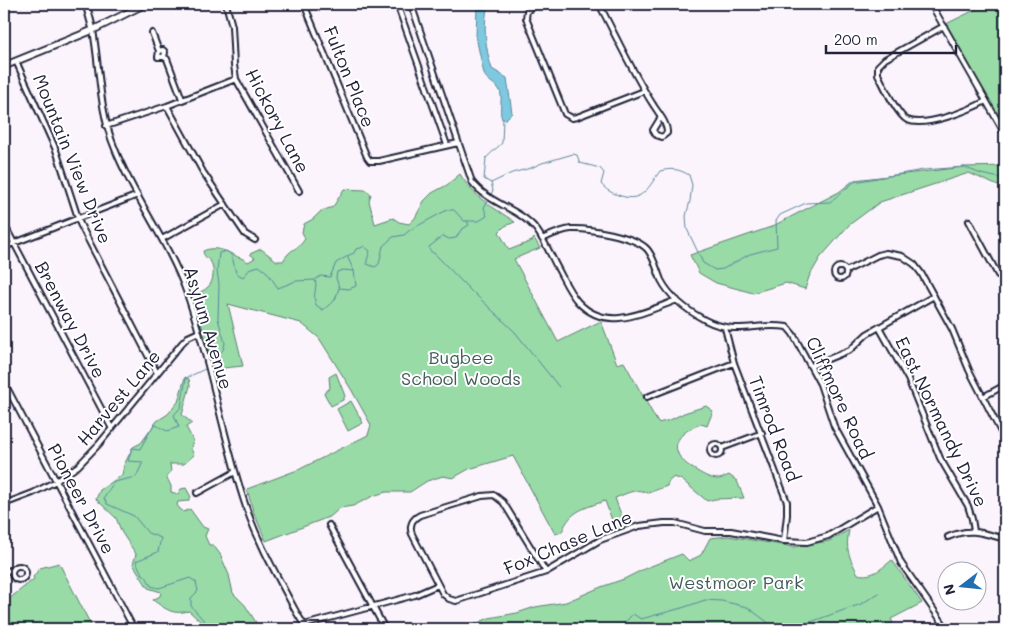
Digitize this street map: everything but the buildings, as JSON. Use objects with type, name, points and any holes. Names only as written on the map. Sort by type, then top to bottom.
[{"type":"main road","name":"Asylum Avenue","points":[[86,4],[93,30]]},
{"type":"main road","points":[[4,66],[93,30],[145,4]]},
{"type":"street","name":"Hickory Lane","points":[[226,4],[232,26],[236,78],[299,190]]},
{"type":"street","name":"Fulton Place","points":[[304,4],[370,161],[379,161],[446,145]]},
{"type":"street","points":[[397,4],[446,145],[458,143]]},
{"type":"street","points":[[411,4],[468,173],[477,189],[490,199],[526,219],[535,228],[569,290],[578,302],[595,314],[613,319],[629,317],[677,300]]},
{"type":"street","points":[[536,4],[527,10],[526,18],[565,114],[572,118],[577,117],[644,91]]},
{"type":"street","points":[[599,4],[644,91],[661,117],[667,130],[665,136],[662,137],[656,136],[653,130],[661,117]]},
{"type":"street","points":[[931,4],[1005,134]]},
{"type":"street","points":[[944,26],[882,60],[878,66],[878,74],[900,114],[908,120],[922,122],[960,114],[986,101]]},
{"type":"street","name":"Asylum Avenue","points":[[93,30],[106,126],[115,150],[184,285],[199,332],[235,472],[256,534],[305,627]]},
{"type":"street","points":[[152,33],[158,51],[164,51],[164,57],[167,59],[182,99]]},
{"type":"street","name":"Mountain View Drive","points":[[16,61],[56,150],[78,217],[157,373]]},
{"type":"street","points":[[106,126],[167,106],[236,78]]},
{"type":"street","points":[[167,106],[203,172],[245,234],[255,240]]},
{"type":"street","points":[[4,247],[138,194]]},
{"type":"street","points":[[162,239],[225,204]]},
{"type":"street","points":[[968,221],[998,275],[1005,280]]},
{"type":"street","name":"Brenway Drive","points":[[4,224],[112,429]]},
{"type":"street","name":"Cliffmore Road","points":[[542,239],[557,232],[571,229],[610,234],[636,241],[651,254],[666,289],[677,300],[706,320],[725,328],[750,329],[777,325],[787,327],[793,334],[820,384],[829,414],[839,436],[878,506],[903,568],[947,629]]},
{"type":"street","points":[[846,271],[878,255],[893,253],[908,258],[914,264],[952,328],[967,365],[1005,440]]},
{"type":"street","points":[[811,366],[850,350],[867,334],[934,296]]},
{"type":"street","name":"East Normandy Drive","points":[[880,327],[908,379],[940,458],[968,506],[974,530]]},
{"type":"street","name":"Timrod Road","points":[[725,328],[734,363],[787,502],[788,515],[784,541]]},
{"type":"street","name":"Harvest Lane","points":[[4,504],[33,493],[56,481],[78,466],[112,429],[186,339],[199,332]]},
{"type":"street","points":[[647,397],[734,363]]},
{"type":"street","name":"Pioneer Drive","points":[[4,382],[134,629]]},
{"type":"street","points":[[983,397],[1005,385]]},
{"type":"street","points":[[722,448],[762,433]]},
{"type":"street","points":[[197,493],[235,472]]},
{"type":"street","points":[[305,627],[415,595],[438,585],[412,534],[411,524],[420,515],[486,495],[494,495],[501,500],[546,572]]},
{"type":"street","name":"Fox Chase Lane","points":[[438,585],[445,596],[456,600],[546,572],[600,540],[639,526],[651,524],[676,524],[705,531],[730,531],[784,541],[807,542],[828,536],[878,506]]},
{"type":"street","points":[[329,525],[385,629]]},
{"type":"street","points":[[948,537],[974,530],[1005,539]]},
{"type":"street","points":[[1005,556],[1005,562]]},
{"type":"street","points":[[4,570],[12,571]]},
{"type":"green space","points":[[987,4],[1005,4],[1005,129],[946,24]]},
{"type":"green space","points":[[1005,166],[1005,183],[998,186],[969,173],[880,202],[849,225],[820,258],[809,277],[805,289],[786,283],[753,293],[716,283],[699,273],[690,255],[771,227],[839,192],[854,180],[964,167]]},
{"type":"green space","name":"Bugbee School Woods","points":[[460,174],[478,196],[515,222],[505,226],[499,232],[509,250],[532,241],[534,238],[540,248],[514,259],[558,342],[601,321],[617,364],[624,362],[658,423],[706,406],[713,411],[707,426],[701,424],[678,439],[677,452],[688,465],[707,476],[721,479],[729,475],[737,481],[744,498],[707,501],[682,480],[674,477],[667,486],[648,493],[635,491],[615,498],[626,528],[616,531],[605,501],[574,514],[562,532],[555,534],[513,456],[469,469],[453,478],[443,476],[427,481],[410,492],[386,492],[373,496],[353,506],[340,508],[331,516],[266,541],[253,511],[247,489],[300,469],[368,435],[371,425],[319,338],[301,323],[228,304],[243,366],[214,369],[193,295],[210,285],[213,278],[212,264],[203,251],[219,249],[248,262],[255,258],[250,254],[261,249],[277,261],[283,261],[305,239],[302,232],[304,224],[321,211],[333,207],[344,189],[365,190],[371,194],[369,201],[375,224],[393,218],[399,222],[409,224],[415,218],[424,201],[432,193],[447,185]]},
{"type":"green space","points":[[336,373],[345,396],[343,400],[331,406],[324,393],[330,388],[329,377]]},
{"type":"green space","points":[[185,377],[189,379],[190,386],[182,415],[192,423],[186,427],[193,440],[191,449],[194,455],[184,464],[170,464],[171,472],[166,476],[171,486],[171,492],[178,494],[181,489],[186,488],[191,497],[188,501],[178,502],[177,505],[184,512],[190,509],[203,527],[208,529],[205,536],[209,545],[213,545],[220,554],[229,575],[233,593],[245,605],[257,624],[264,629],[204,629],[200,621],[189,611],[170,611],[153,600],[160,596],[161,592],[148,588],[133,564],[136,554],[122,533],[116,518],[96,499],[100,490],[122,475],[124,465],[133,447],[141,443],[157,421],[168,414],[178,402]]},
{"type":"green space","points":[[351,401],[363,423],[348,431],[337,409]]},
{"type":"green space","name":"Westmoor Park","points":[[849,530],[847,543],[849,553],[858,574],[868,575],[881,569],[892,560],[922,603],[891,619],[893,623],[882,629],[713,629],[705,622],[658,629],[464,629],[489,618],[566,602],[682,554],[689,561],[701,555],[710,538],[728,536],[794,547],[829,541]]},
{"type":"green space","points":[[59,563],[93,629],[4,629],[4,603],[34,579],[33,577],[40,568]]},
{"type":"water","points":[[477,4],[488,4],[486,36],[492,69],[507,78],[512,113],[506,119],[502,119],[501,115],[499,89],[484,74],[476,37]]},
{"type":"waterway","points":[[503,119],[502,143],[486,158],[484,179],[491,183],[512,173],[573,154],[577,155],[580,163],[600,168],[604,173],[601,184],[610,192],[629,198],[645,192],[660,171],[675,170],[689,175],[692,185],[686,216],[687,229],[703,263],[715,270],[723,269],[750,254],[777,247],[776,221],[780,215],[806,203],[830,202],[854,182],[923,170],[964,167],[981,174],[1005,179]]},
{"type":"waterway","points":[[491,183],[493,190],[491,195]]},
{"type":"waterway","points":[[215,358],[223,350],[225,343],[218,319],[219,284],[217,271],[219,253],[227,251],[232,256],[236,273],[243,277],[251,268],[259,266],[267,272],[278,288],[296,281],[315,280],[316,305],[323,310],[335,300],[339,288],[349,289],[356,286],[354,271],[347,256],[354,253],[356,249],[364,246],[370,251],[367,264],[375,267],[379,264],[383,246],[393,237],[404,235],[447,210],[454,210],[464,221],[479,221],[487,216],[484,208],[487,201]]},
{"type":"waterway","points":[[467,221],[469,225],[461,230],[456,238],[449,239],[443,236],[429,247],[430,251],[472,292]]},
{"type":"waterway","points":[[316,279],[321,276],[330,277],[336,263],[346,257]]},
{"type":"waterway","points":[[339,287],[336,278],[337,272],[343,270],[354,271]]},
{"type":"waterway","points":[[474,293],[515,332],[559,387]]},
{"type":"waterway","points":[[205,369],[186,378],[181,407],[174,415],[179,427],[167,431],[154,424],[140,449],[132,448],[128,461],[143,462],[136,477],[114,482],[104,498],[107,504],[134,516],[148,533],[161,538],[158,552],[136,561],[142,574],[146,576],[151,586],[159,588],[190,578],[196,582],[198,591],[191,598],[191,606],[207,624],[216,629]]},
{"type":"waterway","points":[[791,629],[861,604],[879,593]]},
{"type":"waterway","points":[[611,629],[623,624],[633,614],[641,619],[705,600],[722,601],[747,607],[777,629]]},
{"type":"waterway","points":[[229,629],[240,626],[254,629]]}]
